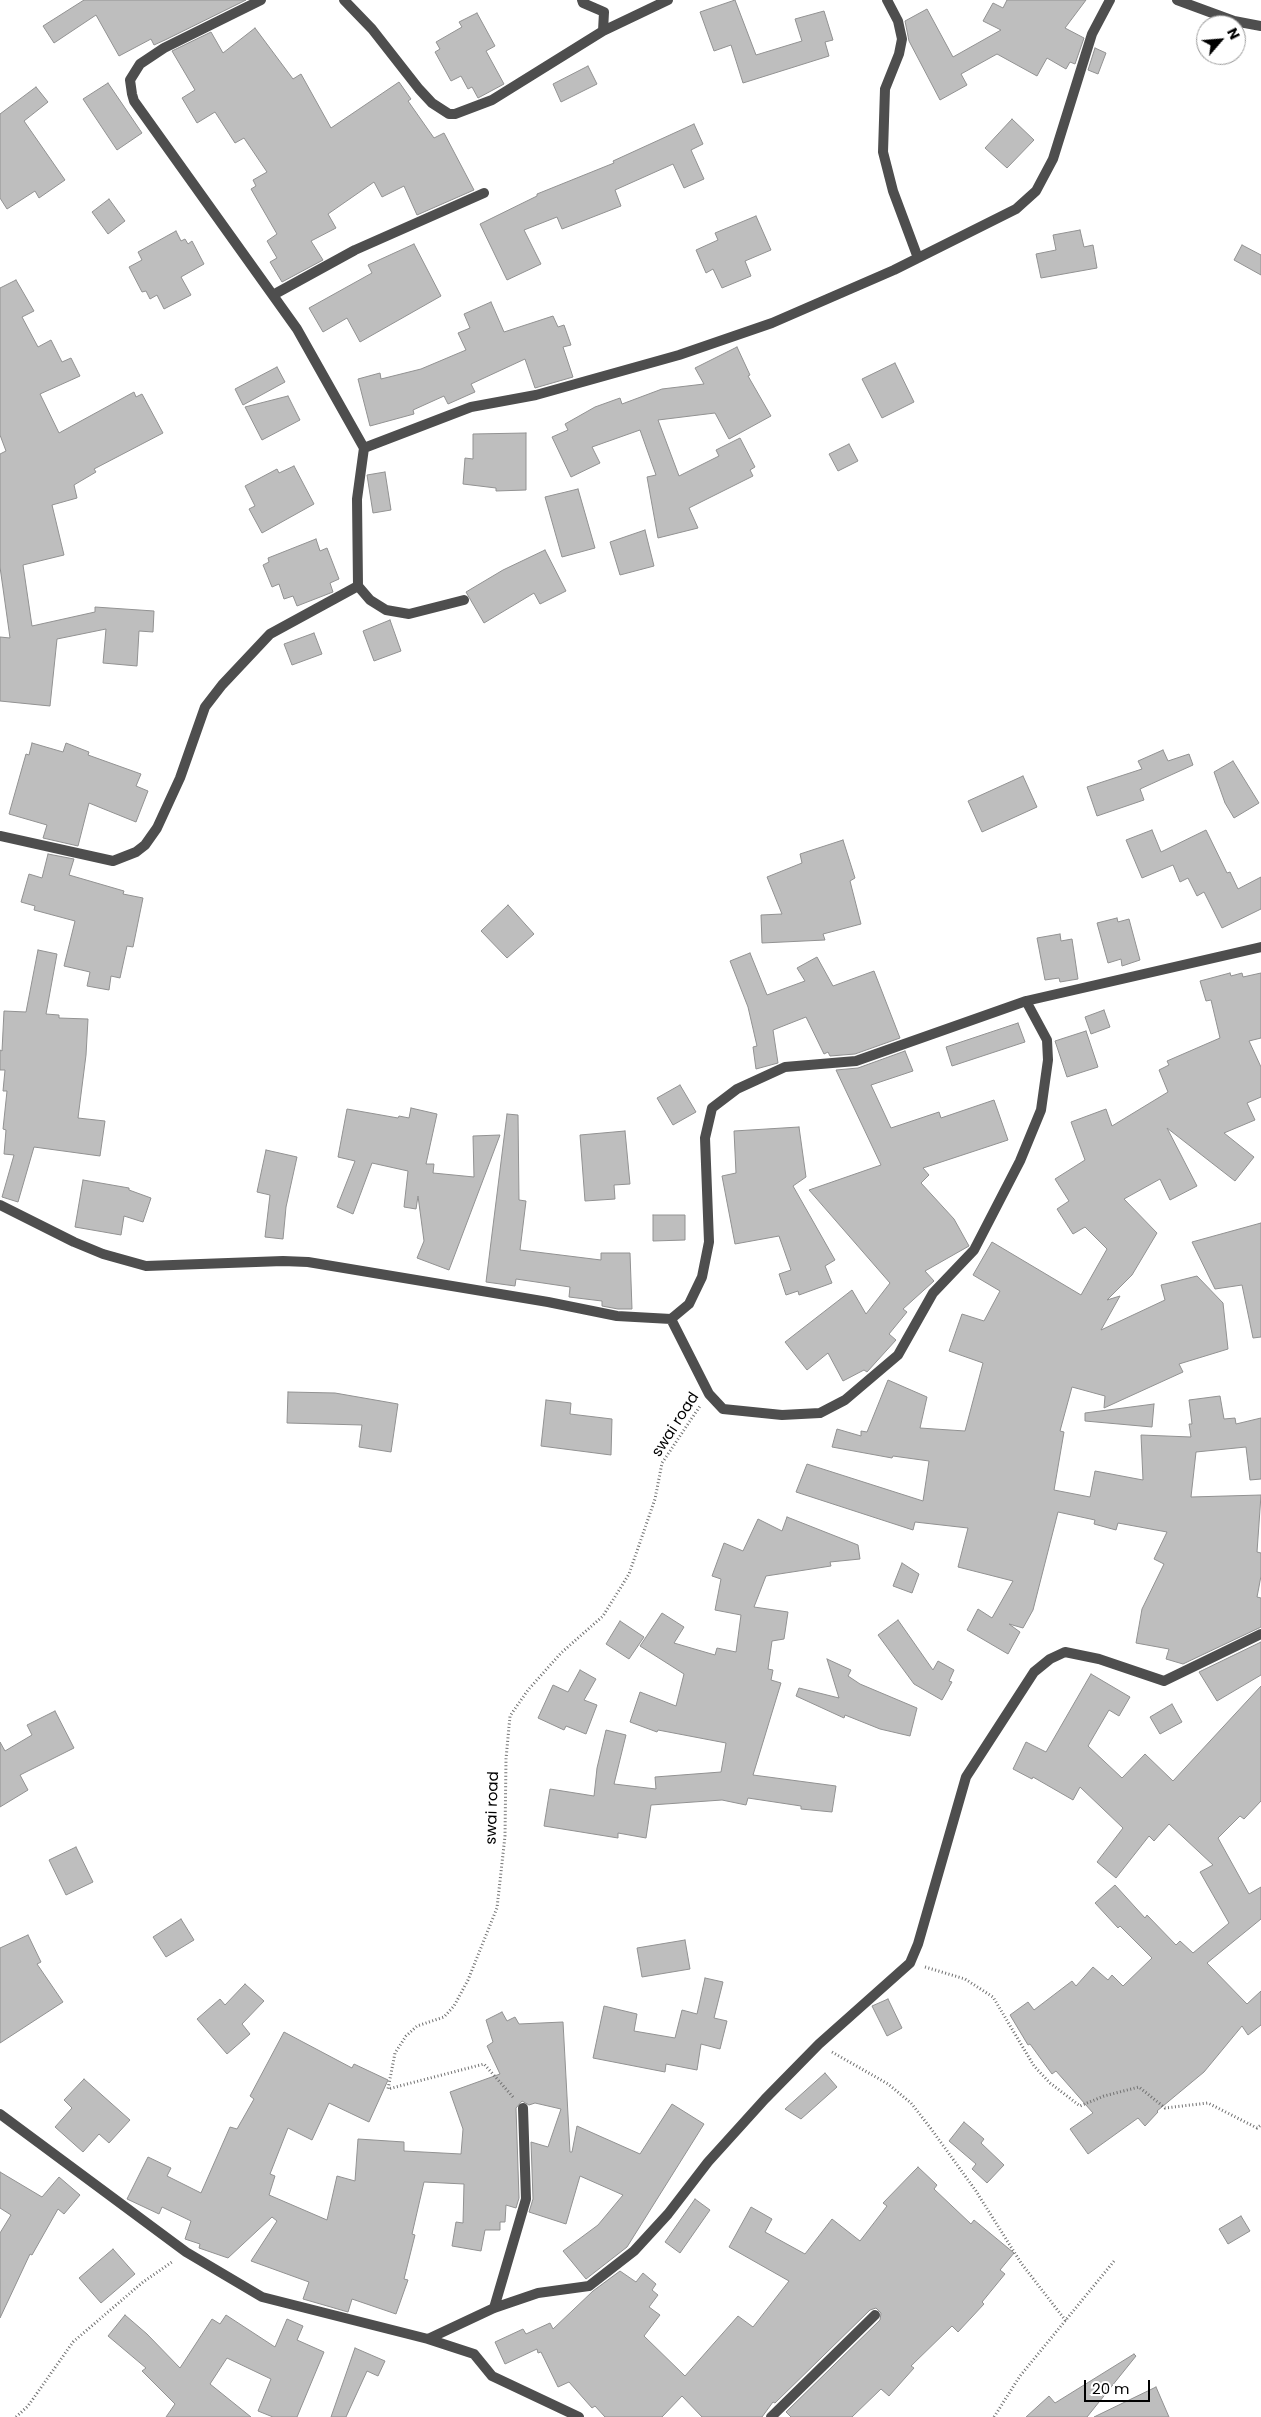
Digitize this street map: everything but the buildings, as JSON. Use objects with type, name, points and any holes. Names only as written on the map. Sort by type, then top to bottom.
[{"type":"street","points":[[261,0],[164,48],[140,64],[132,75],[130,86],[134,101],[297,330],[364,448],[357,499],[358,586],[370,600],[386,610],[409,614],[464,600]]},
{"type":"street","points":[[344,0],[372,29],[426,96],[445,111],[454,114],[492,100],[603,31],[668,0]]},
{"type":"street","points":[[582,0],[583,4],[604,12],[603,31]]},
{"type":"street","points":[[887,0],[898,22],[902,39],[899,54],[885,89],[883,152],[893,191],[918,258]]},
{"type":"street","points":[[364,448],[471,406],[536,395],[679,355],[772,323],[918,258],[1016,209],[1036,191],[1053,159],[1092,34],[1110,0]]},
{"type":"street","points":[[1177,0],[1234,21],[1261,26]]},
{"type":"street","points":[[273,295],[355,250],[484,193]]},
{"type":"street","points":[[0,836],[113,860],[136,852],[145,845],[157,828],[180,778],[205,707],[222,685],[270,634],[358,586]]},
{"type":"street","points":[[0,1205],[88,1248],[125,1262],[146,1266],[283,1260],[308,1262],[548,1302],[617,1316],[671,1319],[689,1304],[702,1276],[707,1251],[705,1138],[712,1108],[736,1090],[785,1067],[856,1061],[1026,1001],[1261,947]]},
{"type":"street","points":[[671,1319],[709,1394],[723,1409],[782,1415],[820,1413],[844,1400],[898,1355],[933,1293],[974,1250],[1020,1161],[1041,1110],[1048,1060],[1047,1040],[1026,1001]]},
{"type":"street","points":[[428,2339],[494,2308],[538,2293],[588,2286],[634,2251],[668,2214],[708,2162],[819,2044],[910,1963],[918,1944],[966,1777],[1034,1672],[1050,1659],[1065,1652],[1099,1659],[1164,1681],[1261,1634]]},
{"type":"street","points":[[494,2308],[526,2199],[523,2108]]},
{"type":"street","points":[[0,2114],[186,2252],[262,2297],[428,2339],[474,2354],[492,2376],[579,2417]]},
{"type":"street","points":[[771,2417],[874,2315]]},
{"type":"path","name":"swai road","points":[[523,2108],[484,2064],[388,2089],[395,2053],[406,2036],[417,2026],[444,2017],[454,2006],[468,1980],[497,1908],[505,1836],[506,1759],[510,1716],[528,1690],[562,1653],[603,1616],[629,1574],[654,1499],[662,1463],[709,1394]]},
{"type":"path","points":[[910,1963],[965,1979],[993,1997],[1034,2066],[1050,2083],[1080,2106],[1104,2096],[1139,2087],[1165,2108],[1208,2103],[1257,2128],[1261,2125]]},
{"type":"path","points":[[819,2044],[888,2084],[910,2103],[976,2191],[1021,2263],[1066,2321]]},
{"type":"path","points":[[16,2417],[28,2406],[73,2342],[143,2282],[186,2252]]},
{"type":"path","points":[[994,2417],[1020,2376],[1115,2260]]}]
